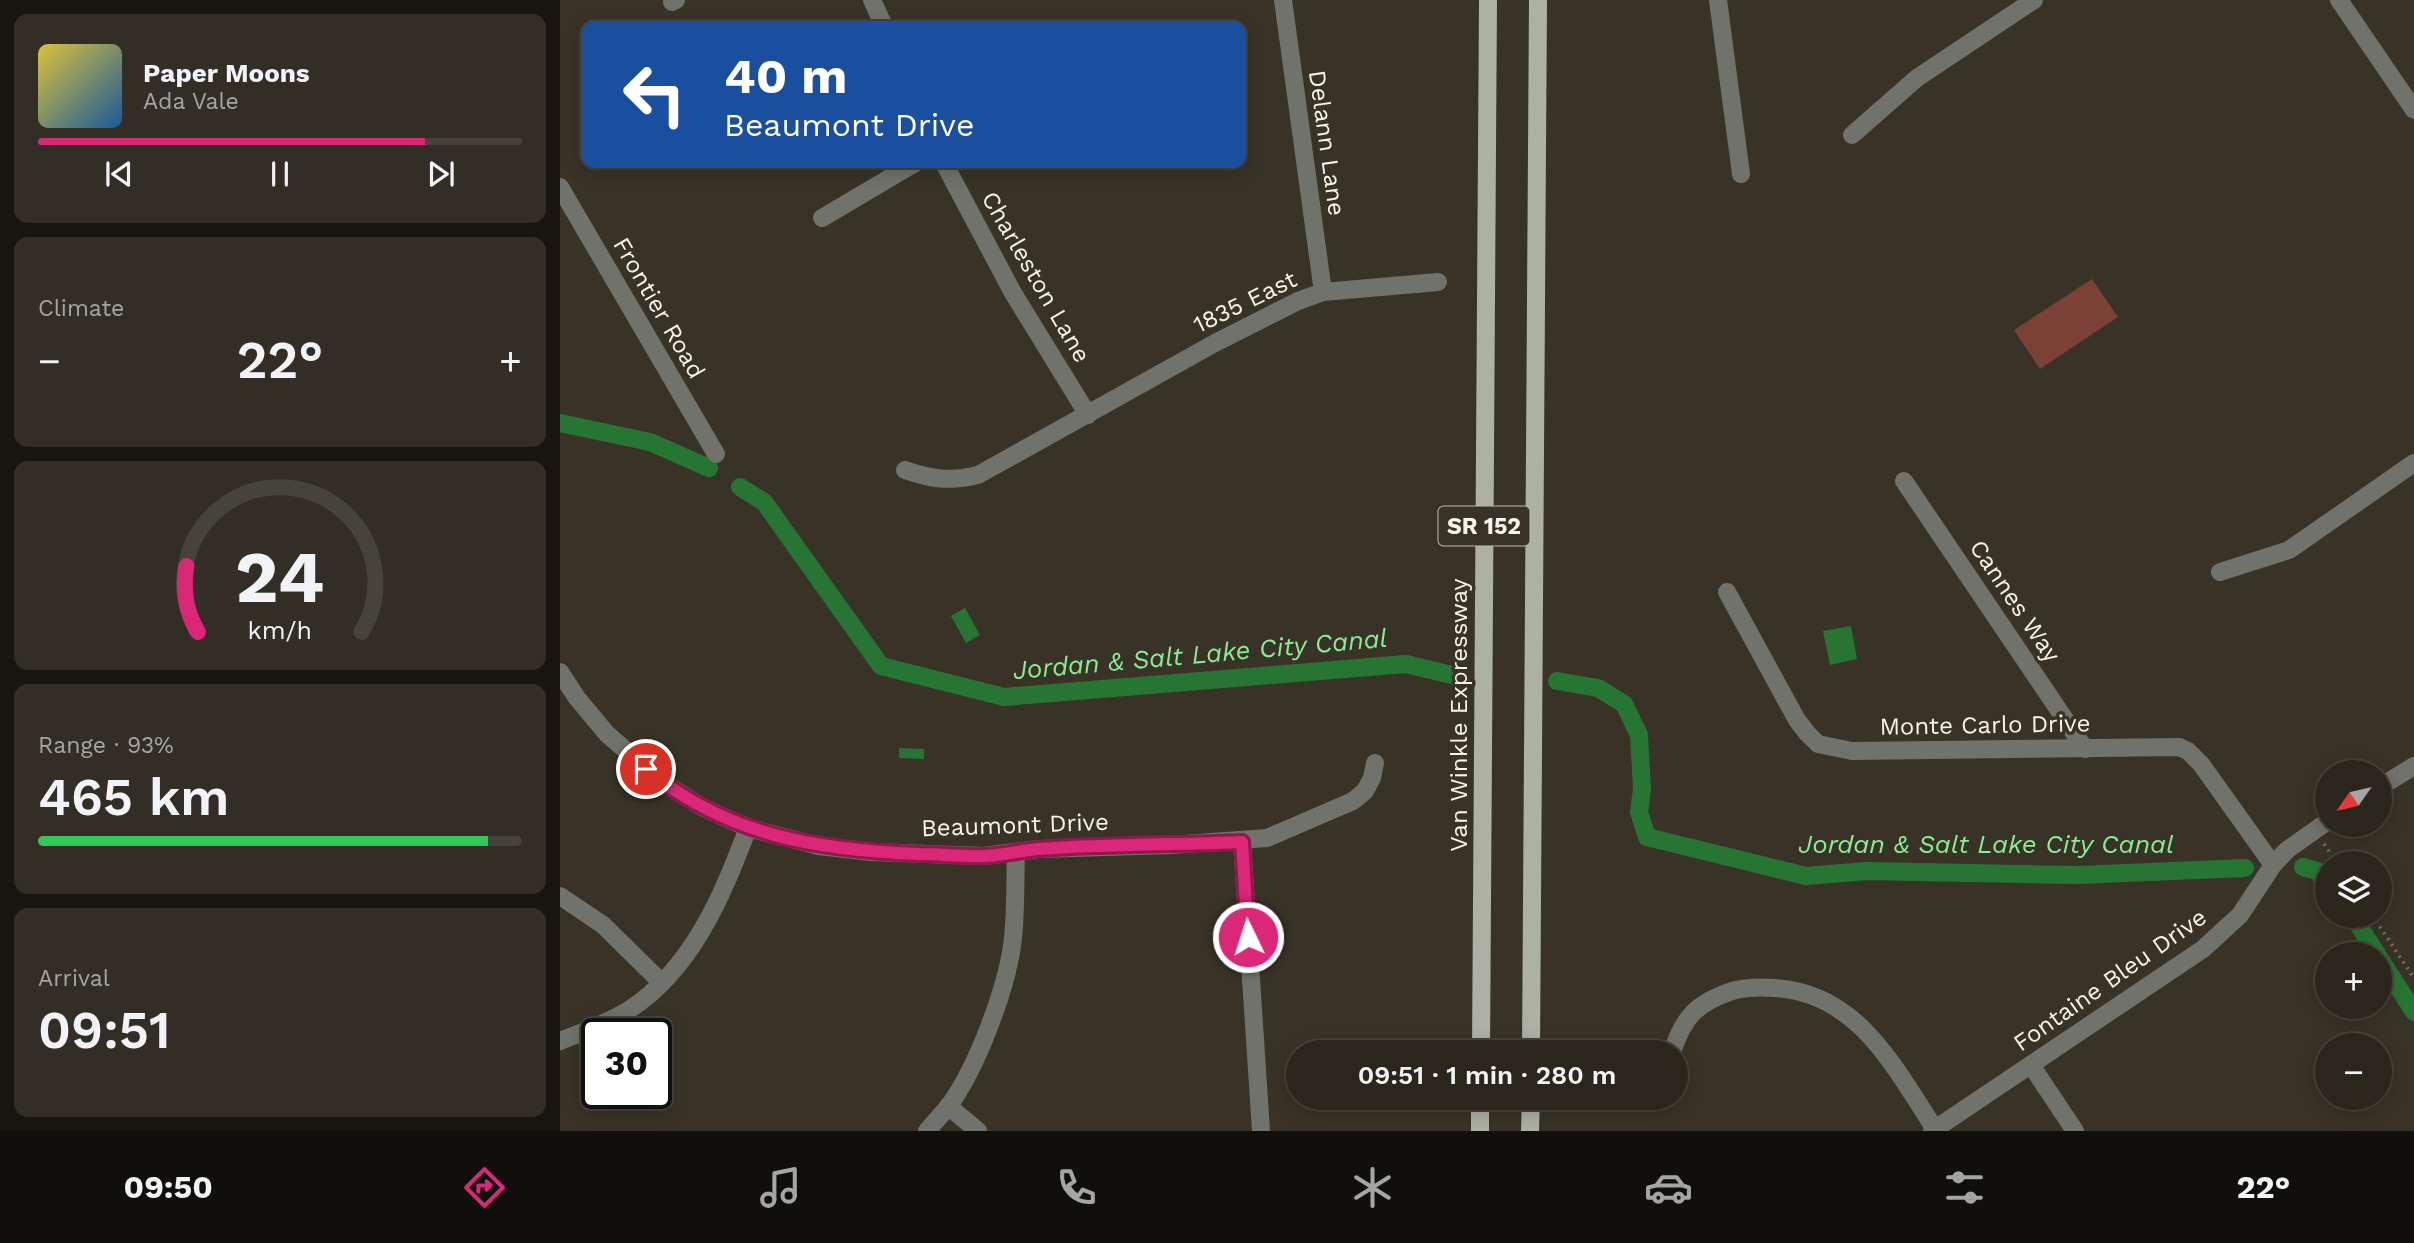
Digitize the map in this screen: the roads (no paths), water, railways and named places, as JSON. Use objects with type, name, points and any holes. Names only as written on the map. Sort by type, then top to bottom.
[{"type":"main road","name":"Van Winkle Expressway","points":[[1481,1040],[1488,0]]},
{"type":"main road","name":"SR 152","points":[[1531,1040],[1538,0]]},
{"type":"main road","points":[[1480,1110],[1480,1131]]},
{"type":"main road","points":[[1530,1131],[1531,1110]]},
{"type":"street","points":[[872,0],[882,21]]},
{"type":"street","name":"Delann Lane","points":[[1283,0],[1323,292]]},
{"type":"street","points":[[1718,0],[1741,174]]},
{"type":"street","points":[[1852,135],[1917,78],[2034,0]]},
{"type":"street","points":[[2339,0],[2414,110]]},
{"type":"street","points":[[822,218],[907,168]]},
{"type":"street","name":"Charleston Lane","points":[[947,168],[1013,293],[1088,415]]},
{"type":"street","name":"Frontier Road","points":[[560,187],[716,454]]},
{"type":"street","name":"1835 East","points":[[905,470],[948,481],[978,475],[1244,327],[1298,301],[1323,292],[1438,282]]},
{"type":"street","points":[[2220,572],[2289,550],[2414,463]]},
{"type":"street","name":"Cannes Way","points":[[1904,481],[2085,749]]},
{"type":"street","name":"Monte Carlo Drive","points":[[1727,592],[1797,720],[1818,744],[1852,751],[2171,746],[2188,751],[2201,764],[2273,864]]},
{"type":"street","name":"Beaumont Drive","points":[[560,672],[577,698],[607,734],[660,781],[702,807],[748,828],[819,846],[871,852],[984,856],[1039,849],[1242,842],[1266,838],[1353,802],[1365,791],[1372,778],[1374,763]]},
{"type":"street","points":[[2392,779],[2414,765]]},
{"type":"street","points":[[560,1041],[629,1010],[662,983],[692,947],[713,914],[748,828]]},
{"type":"street","name":"Fontaine Bleu Drive","points":[[1933,1130],[2222,933],[2240,915],[2273,864],[2287,850],[2315,830]]},
{"type":"street","points":[[1242,842],[1261,1131]]},
{"type":"street","points":[[927,1131],[948,1106],[979,1049],[1002,988],[1013,939],[1016,852]]},
{"type":"street","points":[[560,897],[603,925],[662,983]]},
{"type":"street","points":[[1676,1040],[1692,1012],[1713,998],[1738,989],[1792,989],[1811,994],[1838,1007],[1870,1034],[1933,1130]]},
{"type":"street","points":[[2031,1065],[2075,1131]]},
{"type":"street","points":[[948,1106],[978,1131]]},
{"type":"waterway","name":"Jordan & Salt Lake City Canal","points":[[560,423],[650,442],[709,468]]},
{"type":"waterway","name":"Jordan & Salt Lake City Canal","points":[[740,487],[764,502],[881,666],[1004,697],[1406,664],[1460,677]]},
{"type":"waterway","name":"Jordan & Salt Lake City Canal","points":[[1557,681],[1598,688],[1624,704],[1639,735],[1642,789],[1639,812],[1647,837],[1806,876],[1867,871],[2078,875],[2245,868]]},
{"type":"waterway","name":"Jordan & Salt Lake City Canal","points":[[2303,867],[2315,870]]},
{"type":"waterway","name":"Jordan & Salt Lake City Canal","points":[[2360,928],[2369,942]]},
{"type":"waterway","name":"Jordan & Salt Lake City Canal","points":[[2392,978],[2414,1012]]}]
